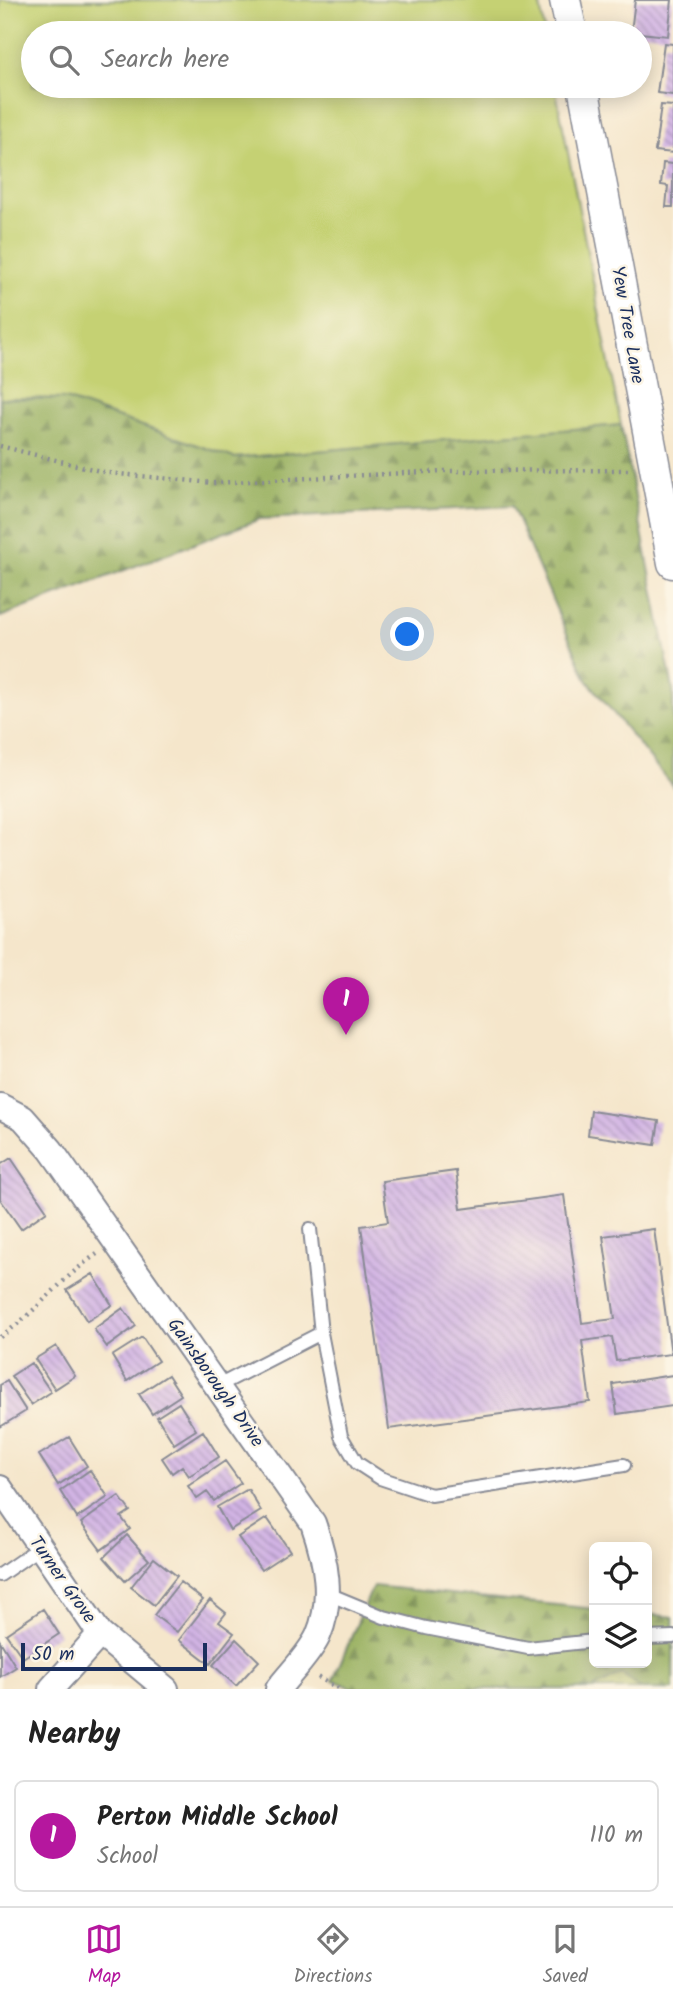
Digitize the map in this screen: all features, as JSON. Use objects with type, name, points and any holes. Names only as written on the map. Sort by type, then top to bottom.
[{"type":"street","points":[[565,0],[569,21]]},
{"type":"street","name":"Yew Tree Lane","points":[[585,98],[653,468],[667,506],[673,563]]},
{"type":"street","name":"Gainsborough Drive","points":[[0,1106],[23,1118],[51,1150],[313,1523],[323,1552],[326,1593],[317,1637],[278,1689]]},
{"type":"street","name":"Turner Grove","points":[[0,1488],[100,1634],[166,1689]]},
{"type":"street","points":[[51,1689],[100,1634]]},
{"type":"lane","points":[[310,1228],[321,1333],[341,1436],[357,1463],[380,1478],[431,1495],[624,1465]]},
{"type":"lane","points":[[218,1386],[321,1333]]},
{"type":"lane","points":[[0,1575],[39,1548]]},
{"type":"lane","points":[[326,1593],[415,1625],[528,1648],[589,1642]]},
{"type":"lane","points":[[652,1638],[673,1637]]},
{"type":"path","points":[[0,446],[108,472],[213,483],[444,471],[618,472],[653,468]]},
{"type":"path","points":[[0,1337],[24,1321],[70,1272],[115,1241]]},
{"type":"path","points":[[310,1673],[339,1689]]},
{"type":"green space","points":[[0,0],[539,0],[543,21],[21,21],[21,98],[557,98],[621,425],[234,458],[65,399],[0,398]]},
{"type":"green space","points":[[0,398],[65,399],[234,458],[621,425],[673,690],[673,787],[587,680],[512,506],[260,519],[0,617]]},
{"type":"green space","points":[[373,1586],[589,1608],[589,1668],[652,1668],[652,1615],[673,1617],[673,1689],[641,1689],[622,1675],[592,1689],[355,1689],[333,1680]]},
{"type":"green space","points":[[622,1674],[641,1689],[592,1689]]},
{"type":"building","points":[[635,0],[672,0],[668,36],[652,34],[652,21],[632,21]]},
{"type":"building","points":[[664,43],[673,44],[673,95],[657,93]]},
{"type":"building","points":[[661,105],[673,106],[673,153],[655,151]]},
{"type":"building","points":[[663,163],[673,164],[673,207],[666,207],[668,186],[661,185]]},
{"type":"building","points":[[591,1111],[659,1121],[655,1145],[588,1135]]},
{"type":"building","points":[[11,1158],[47,1211],[21,1229],[0,1199],[0,1165]]},
{"type":"building","points":[[456,1171],[461,1209],[564,1195],[582,1323],[615,1319],[603,1236],[654,1229],[671,1354],[616,1361],[612,1337],[582,1341],[590,1402],[389,1429],[361,1226],[388,1222],[382,1181]]},
{"type":"building","points":[[93,1274],[112,1305],[87,1321],[67,1290]]},
{"type":"building","points":[[123,1308],[136,1326],[107,1347],[94,1329]]},
{"type":"building","points":[[142,1337],[158,1361],[127,1381],[112,1356]]},
{"type":"building","points":[[56,1346],[75,1376],[55,1389],[35,1359]]},
{"type":"building","points":[[31,1363],[51,1392],[31,1405],[11,1376]]},
{"type":"building","points":[[168,1375],[181,1395],[152,1414],[139,1394]]},
{"type":"building","points":[[673,1375],[673,1406],[617,1414],[613,1384]]},
{"type":"building","points":[[7,1381],[26,1411],[0,1427],[0,1385]]},
{"type":"building","points":[[179,1403],[196,1430],[174,1444],[157,1417]]},
{"type":"building","points":[[203,1431],[219,1457],[189,1476],[182,1466],[172,1473],[162,1458]]},
{"type":"building","points":[[69,1437],[87,1466],[58,1485],[39,1455]]},
{"type":"building","points":[[225,1461],[241,1483],[214,1501],[207,1492],[197,1499],[188,1486]]},
{"type":"building","points":[[90,1470],[108,1497],[77,1518],[60,1491]]},
{"type":"building","points":[[248,1489],[261,1511],[230,1530],[217,1507]]},
{"type":"building","points":[[119,1496],[130,1511],[121,1517],[130,1529],[101,1550],[81,1523]]},
{"type":"building","points":[[267,1518],[290,1551],[261,1570],[238,1537]]},
{"type":"building","points":[[127,1535],[149,1560],[125,1581],[104,1557]]},
{"type":"building","points":[[154,1558],[177,1576],[154,1605],[131,1587]]},
{"type":"building","points":[[180,1582],[203,1600],[177,1632],[154,1615]]},
{"type":"building","points":[[210,1600],[226,1613],[219,1622],[234,1633],[210,1664],[179,1640]]},
{"type":"building","points":[[43,1609],[59,1634],[23,1658],[6,1634]]},
{"type":"building","points":[[236,1639],[259,1661],[236,1686],[213,1665]]},
{"type":"building","points":[[0,1641],[16,1667],[0,1677]]},
{"type":"place","name":"Perton Middle School","points":[[346,1035]]}]
